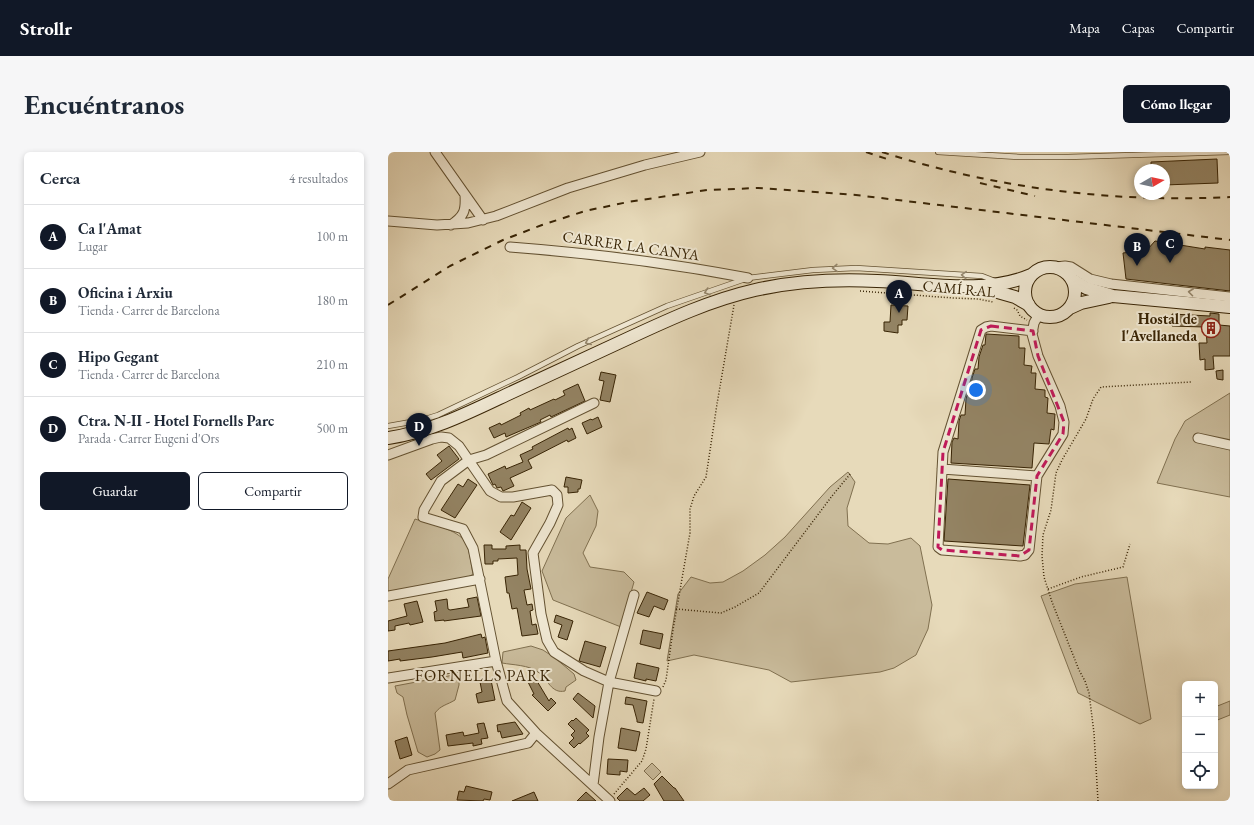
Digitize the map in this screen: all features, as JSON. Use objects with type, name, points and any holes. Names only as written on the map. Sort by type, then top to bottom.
[{"type":"main road","points":[[978,287],[1019,280],[1031,275],[1043,267],[1056,267],[1065,271],[1073,280],[1086,288],[1113,296],[1230,307]]},
{"type":"main road","points":[[1031,275],[1025,289],[1026,298],[1035,323],[1049,317],[1058,316],[1070,308],[1074,301],[1075,294],[1073,280]]},
{"type":"main road","points":[[388,438],[431,428],[466,414],[670,318],[711,302],[786,284],[836,280],[978,287],[1001,292],[1015,297],[1029,305]]},
{"type":"main road","points":[[1070,308],[1095,299],[1113,296]]},
{"type":"street","points":[[435,152],[483,220]]},
{"type":"street","points":[[388,222],[437,225],[468,224],[496,216],[568,188],[645,165],[700,152]]},
{"type":"street","points":[[451,225],[463,215],[465,209],[465,195]]},
{"type":"street","name":"CARRER LA CANYA","points":[[510,247],[560,250],[716,272],[748,278]]},
{"type":"street","points":[[1056,267],[1064,266],[1071,268],[1090,279],[1111,284],[1230,297]]},
{"type":"street","points":[[1035,323],[1032,334],[1038,356],[1060,406],[1064,422],[1063,434],[1036,476],[1030,550],[1025,555],[1012,556],[942,550],[938,547],[942,469],[943,452],[981,330],[991,326],[1035,323]]},
{"type":"street","points":[[594,403],[486,455],[469,460],[441,481],[424,510],[423,517],[463,529],[473,548],[496,661],[507,701],[536,733],[609,800]]},
{"type":"street","points":[[388,454],[441,437],[452,440],[459,446],[490,491],[502,497],[514,497],[552,490],[557,495],[558,505],[550,523],[533,553],[541,614],[547,640],[554,652],[584,671],[608,682],[656,691]]},
{"type":"street","points":[[1198,438],[1230,445]]},
{"type":"street","points":[[942,469],[1036,476]]},
{"type":"street","points":[[388,596],[480,579]]},
{"type":"street","points":[[593,785],[608,682],[634,594]]},
{"type":"street","points":[[388,678],[496,661]]},
{"type":"street","points":[[388,784],[408,770],[528,743],[536,733]]},
{"type":"lane","points":[[938,152],[1020,157],[1230,152]]},
{"type":"lane","points":[[388,426],[422,420],[443,412],[518,377],[578,346],[667,306],[748,278],[813,270],[856,268],[982,276],[1001,284]]},
{"type":"path","name":"CAMÍ RAL","points":[[854,290],[978,299],[997,302]]},
{"type":"path","points":[[609,800],[642,761],[646,749],[656,691],[662,690],[666,680],[676,609],[690,532],[690,510],[694,496],[706,477],[734,307],[732,296]]},
{"type":"path","name":"CAMÍ RAL","points":[[1009,305],[1017,310],[1020,316],[1035,323]]},
{"type":"path","points":[[1098,801],[1094,733],[1089,693],[1048,589],[1042,560],[1042,543],[1051,510],[1054,478],[1062,460],[1086,419],[1095,396],[1101,387],[1191,382]]},
{"type":"path","points":[[676,609],[721,613],[759,594],[851,472]]},
{"type":"path","points":[[1048,589],[1081,577],[1123,567],[1130,544]]},
{"type":"highlighted area","points":[[991,326],[1033,331],[1038,356],[1064,422],[1063,434],[1037,476],[1029,550],[1020,556],[942,550],[938,547],[943,452],[981,330]]},
{"type":"shaded area","points":[[1230,393],[1230,497],[1157,483],[1175,439],[1185,421]]},
{"type":"shaded area","points":[[848,472],[855,482],[847,508],[848,526],[869,543],[888,544],[911,538],[920,546],[932,605],[928,629],[916,655],[894,668],[880,672],[791,682],[769,670],[694,655],[667,661],[678,594],[691,577],[710,583],[723,582],[743,571],[765,555],[785,537],[830,487]]},
{"type":"shaded area","points":[[590,495],[598,511],[596,526],[583,553],[590,567],[624,572],[634,582],[621,627],[553,600],[542,571],[566,518]]},
{"type":"shaded area","points":[[415,519],[443,528],[457,534],[462,538],[466,543],[473,574],[446,583],[388,592],[388,579]]},
{"type":"shaded area","points":[[1127,577],[1151,719],[1140,724],[1078,693],[1041,596],[1075,584]]},
{"type":"shaded area","points":[[531,646],[543,650],[574,674],[576,680],[566,687],[565,691],[556,690],[553,688],[538,672],[534,670],[526,667],[502,663],[503,652]]},
{"type":"shaded area","points":[[459,674],[459,685],[455,700],[437,710],[435,713],[440,750],[427,757],[418,752],[403,697],[397,693],[395,686]]},
{"type":"shaded area","points":[[1230,701],[1230,715],[1218,720],[1218,706]]},
{"type":"shaded area","points":[[652,763],[661,772],[653,780],[644,771]]},
{"type":"building","points":[[1217,159],[1218,183],[1170,185],[1170,164],[1151,164],[1151,162]]},
{"type":"building","points":[[1155,241],[1205,249],[1205,247],[1230,250],[1230,291],[1126,279],[1123,253],[1147,250]]},
{"type":"building","points":[[891,305],[908,306],[907,320],[902,320],[902,325],[898,325],[898,333],[884,331],[884,322],[890,322]]},
{"type":"building","points":[[1210,313],[1219,314],[1219,325],[1230,326],[1230,356],[1213,356],[1214,369],[1205,370],[1205,359],[1200,360],[1199,343],[1207,343],[1206,328],[1172,326],[1172,314],[1210,316]]},
{"type":"building","points":[[986,334],[1019,336],[1019,348],[1025,348],[1024,365],[1032,366],[1031,373],[1036,373],[1035,389],[1045,390],[1045,397],[1048,398],[1047,413],[1055,414],[1054,430],[1051,429],[1049,444],[1034,443],[1032,468],[951,463],[952,442],[954,438],[958,439],[959,421],[961,415],[965,415],[966,399],[968,392],[971,393],[972,378],[975,369],[978,369],[979,357],[983,345],[985,345]]},
{"type":"building","points":[[1223,370],[1223,380],[1217,379],[1216,371]]},
{"type":"building","points":[[601,372],[616,375],[610,402],[600,400],[604,381],[599,380]]},
{"type":"building","points":[[578,384],[585,401],[551,417],[550,415],[540,420],[541,422],[506,437],[505,433],[494,438],[489,428],[500,423],[501,425],[521,415],[520,413],[529,408],[530,410],[554,399],[555,400],[565,395],[563,391]]},
{"type":"building","points":[[598,417],[602,427],[587,434],[582,423]]},
{"type":"building","points":[[568,428],[569,430],[572,428],[576,438],[568,442],[567,440],[528,460],[532,468],[510,478],[514,486],[503,491],[501,487],[497,488],[495,484],[493,485],[488,474],[505,466],[506,469],[523,462],[520,455]]},
{"type":"building","points":[[449,446],[459,459],[431,480],[426,474],[442,461],[437,455]]},
{"type":"building","points":[[566,477],[582,480],[578,492],[568,493],[568,487],[564,487]]},
{"type":"building","points":[[468,479],[477,485],[455,518],[441,510],[458,484],[463,487]]},
{"type":"building","points":[[948,479],[1030,485],[1023,546],[944,541]]},
{"type":"building","points":[[522,502],[531,508],[511,540],[500,532],[511,515],[514,516]]},
{"type":"building","points":[[484,545],[492,545],[492,549],[506,549],[506,546],[520,545],[520,550],[526,550],[527,569],[531,589],[524,590],[527,605],[532,604],[533,610],[530,611],[532,625],[536,624],[538,634],[522,636],[517,608],[512,609],[509,593],[507,593],[505,577],[518,575],[517,558],[498,559],[498,561],[493,561],[493,564],[485,564]]},
{"type":"building","points":[[647,592],[668,600],[664,610],[654,606],[649,617],[637,613]]},
{"type":"building","points":[[477,597],[481,616],[435,621],[434,612],[437,611],[435,601],[447,599],[448,609],[450,610],[469,607],[467,599]]},
{"type":"building","points":[[417,601],[423,622],[395,626],[395,630],[388,631],[388,621],[407,616],[404,604]]},
{"type":"building","points":[[556,615],[573,621],[567,640],[558,637],[562,625],[554,622]]},
{"type":"building","points":[[643,630],[663,634],[660,649],[640,644]]},
{"type":"building","points":[[481,634],[482,638],[485,637],[488,653],[463,658],[462,652],[400,661],[400,659],[388,661],[388,651],[445,643]]},
{"type":"building","points":[[585,641],[606,647],[600,667],[579,661]]},
{"type":"building","points":[[637,663],[659,668],[656,681],[646,679],[646,681],[634,678]]},
{"type":"building","points":[[534,676],[549,701],[551,698],[556,703],[548,711],[532,695],[534,694],[527,680]]},
{"type":"building","points":[[491,680],[495,700],[478,703],[476,694],[482,692],[480,682]]},
{"type":"building","points":[[578,693],[595,706],[593,718],[573,699]]},
{"type":"building","points":[[626,697],[647,701],[643,723],[637,722],[633,705],[625,704]]},
{"type":"building","points":[[576,718],[589,730],[586,733],[589,736],[574,748],[569,743],[574,738],[571,735],[575,731],[568,724]]},
{"type":"building","points":[[515,722],[523,734],[502,738],[500,731],[498,732],[497,725]]},
{"type":"building","points":[[484,723],[488,738],[481,739],[482,744],[473,746],[473,743],[448,746],[446,735],[463,732],[464,736],[479,733],[477,724]]},
{"type":"building","points":[[621,728],[640,732],[636,751],[618,748]]},
{"type":"building","points":[[407,737],[412,755],[400,759],[395,741]]},
{"type":"building","points":[[608,759],[628,760],[627,772],[620,771],[620,775],[607,774]]},
{"type":"building","points":[[662,776],[675,788],[684,801],[664,801],[654,784]]},
{"type":"building","points":[[466,786],[492,792],[490,800],[457,800],[459,791],[464,792]]},
{"type":"building","points":[[627,788],[635,795],[644,788],[650,795],[643,801],[620,801],[617,798]]},
{"type":"building","points":[[534,792],[538,801],[512,801]]},
{"type":"building","points":[[586,792],[596,801],[577,801]]},
{"type":"railway","points":[[866,152],[887,159]]},
{"type":"railway","points":[[882,152],[924,165],[967,175],[1010,184],[1054,190],[1142,198],[1230,197]]},
{"type":"railway","points":[[980,183],[1035,196]]},
{"type":"railway","points":[[388,305],[450,266],[503,240],[542,225],[585,211],[628,202],[707,190],[758,188],[856,195],[1230,240]]},
{"type":"place","name":"Hipo Gegant","points":[[1170,263]]},
{"type":"place","name":"Oficina i Arxiu","points":[[1137,266]]},
{"type":"place","name":"Ca l'Amat","points":[[899,313]]},
{"type":"place","name":"Hostal de l'Avellaneda","points":[[1211,328]]},
{"type":"place","name":"Ctra. N-II - Hotel Fornells Parc","points":[[419,446]]},
{"type":"district","name":"FORNELLS PARK","points":[[483,675]]}]
